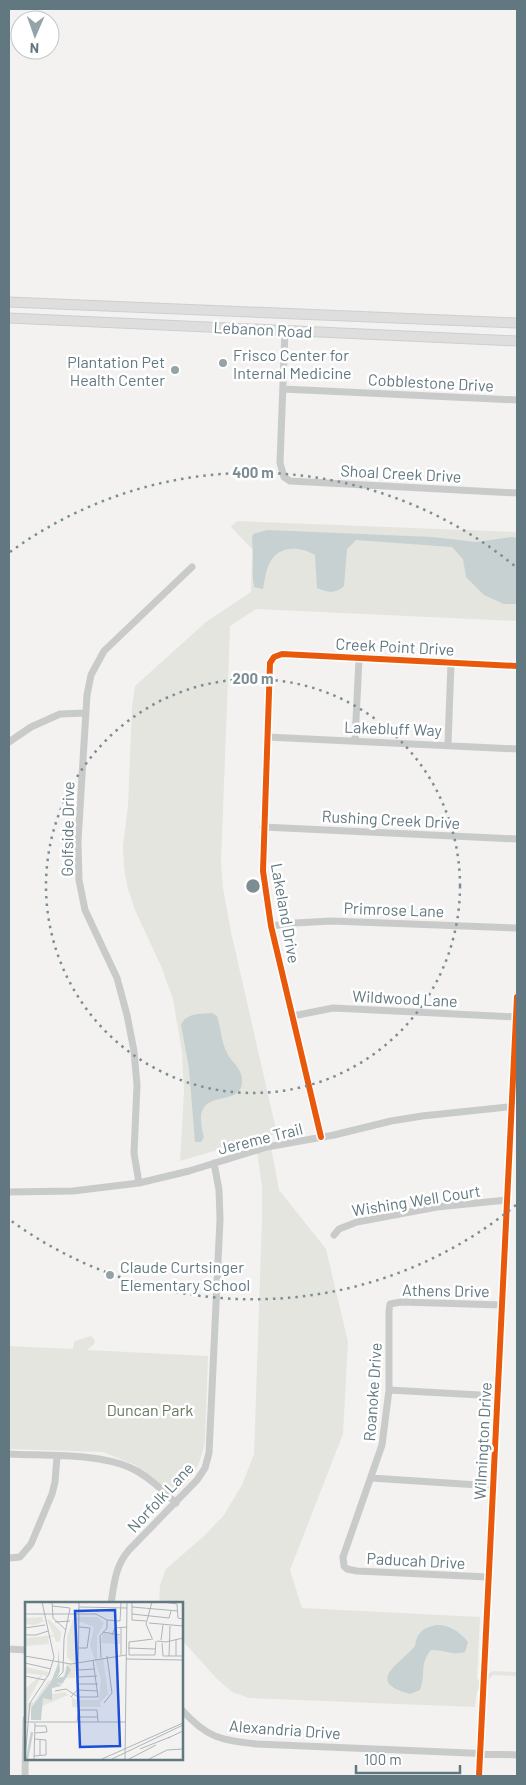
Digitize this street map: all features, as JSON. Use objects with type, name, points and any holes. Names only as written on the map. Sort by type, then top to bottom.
[{"type":"main road","name":"Lebanon Road","points":[[9,302],[517,323]]},
{"type":"main road","points":[[76,321],[77,304]]},
{"type":"main road","points":[[280,313],[285,330]]},
{"type":"main road","points":[[285,330],[291,313]]},
{"type":"main road","name":"Lebanon Road","points":[[9,318],[517,340]]},
{"type":"street","points":[[283,389],[285,330]]},
{"type":"street","name":"Cobblestone Drive","points":[[283,389],[517,400]]},
{"type":"street","name":"Shoal Creek Drive","points":[[283,389],[280,463],[284,477],[290,481],[517,493]]},
{"type":"street","name":"Golfside Drive","points":[[139,1183],[134,1153],[137,1085],[134,1051],[127,1015],[117,978],[85,910],[79,880],[78,841],[87,695],[91,675],[104,651],[192,567]]},
{"type":"street","name":"Creek Point Drive","points":[[272,659],[282,654],[517,666]]},
{"type":"street","name":"Lakeland Drive","points":[[272,659],[269,667],[263,871],[271,926],[321,1138]]},
{"type":"street","points":[[355,740],[359,659]]},
{"type":"street","points":[[448,744],[450,663]]},
{"type":"street","points":[[9,742],[31,727],[60,714],[86,713]]},
{"type":"street","name":"Lakebluff Way","points":[[267,737],[448,744],[517,749]]},
{"type":"street","name":"Rushing Creek Drive","points":[[263,827],[517,839]]},
{"type":"street","name":"Primrose Lane","points":[[271,926],[331,921],[517,928]]},
{"type":"street","name":"Wilmington Drive","points":[[479,1776],[506,1200],[515,1106],[517,997]]},
{"type":"street","name":"Wildwood Lane","points":[[293,1016],[334,1008],[517,1017]]},
{"type":"street","name":"Jereme Trail","points":[[9,1192],[87,1190],[139,1183],[172,1176],[267,1147],[321,1138],[414,1118],[515,1106]]},
{"type":"street","name":"Norfolk Lane","points":[[112,1602],[114,1582],[121,1560],[128,1550],[176,1503],[202,1474],[209,1454],[220,1219],[219,1190],[214,1163]]},
{"type":"street","name":"Wishing Well Court","points":[[334,1235],[339,1229],[357,1222],[437,1207],[506,1200]]},
{"type":"street","name":"Athens Drive","points":[[390,1304],[401,1302],[502,1305]]},
{"type":"street","name":"Roanoke Drive","points":[[344,1566],[344,1552],[382,1446],[388,1390],[390,1304]]},
{"type":"street","points":[[388,1390],[498,1396]]},
{"type":"street","points":[[9,1454],[100,1459],[129,1467],[151,1481],[176,1503]]},
{"type":"street","points":[[9,1558],[16,1558],[24,1554],[32,1544],[52,1494],[57,1456]]},
{"type":"street","points":[[371,1478],[493,1486]]},
{"type":"street","name":"Paducah Drive","points":[[344,1566],[347,1569],[357,1571],[488,1577]]},
{"type":"street","points":[[9,1649],[25,1650]]},
{"type":"street","name":"Alexandria Drive","points":[[182,1710],[206,1732],[231,1742],[517,1755]]},
{"type":"street","points":[[25,1760],[25,1776]]},
{"type":"green space","points":[[237,521],[517,532],[517,621],[256,609],[230,626],[221,862],[223,888],[231,932],[277,1134],[269,1136],[279,1190],[326,1249],[348,1342],[343,1434],[290,1570],[302,1608],[480,1617],[477,1680],[493,1671],[517,1672],[517,1676],[493,1675],[477,1691],[475,1707],[249,1698],[232,1692],[217,1679],[182,1640],[182,1602],[159,1602],[160,1585],[166,1569],[205,1535],[224,1515],[242,1485],[254,1454],[262,1186],[255,1139],[180,1161],[184,1092],[182,1052],[173,999],[161,966],[135,910],[124,868],[123,845],[128,806],[132,708],[135,686],[206,622],[251,592],[252,549],[231,527]]},
{"type":"green space","name":"Duncan Park","points":[[91,1336],[95,1342],[87,1350],[208,1356],[205,1441],[203,1450],[195,1470],[187,1482],[175,1494],[169,1493],[135,1465],[103,1452],[9,1449],[9,1346],[73,1349],[75,1341]]},
{"type":"shaded area","points":[[267,530],[432,537],[476,542],[517,538],[517,604],[504,604],[484,595],[466,577],[463,559],[452,547],[356,540],[347,549],[344,586],[338,590],[328,592],[317,588],[315,555],[298,549],[287,549],[276,554],[267,569],[263,589],[254,587],[253,534]]},
{"type":"shaded area","points":[[212,1013],[217,1016],[225,1048],[241,1073],[242,1082],[239,1090],[233,1095],[209,1103],[203,1109],[201,1120],[204,1137],[201,1142],[195,1142],[189,1068],[181,1025],[190,1016]]},
{"type":"shaded area","points":[[437,1625],[450,1628],[462,1635],[468,1642],[465,1652],[431,1650],[425,1660],[420,1690],[410,1694],[396,1689],[389,1684],[387,1678],[390,1672],[415,1646],[419,1634],[428,1627]]},
{"type":"cycle path","points":[[321,1137],[271,926],[263,871],[270,663],[274,657],[282,654],[517,666]]},
{"type":"cycle path","points":[[479,1776],[517,997]]},
{"type":"place","name":"Frisco Center for Internal Medicine","points":[[223,363]]},
{"type":"place","name":"Plantation Pet Health Center","points":[[175,370]]},
{"type":"place","name":"Claude Curtsinger Elementary School","points":[[110,1275]]}]
